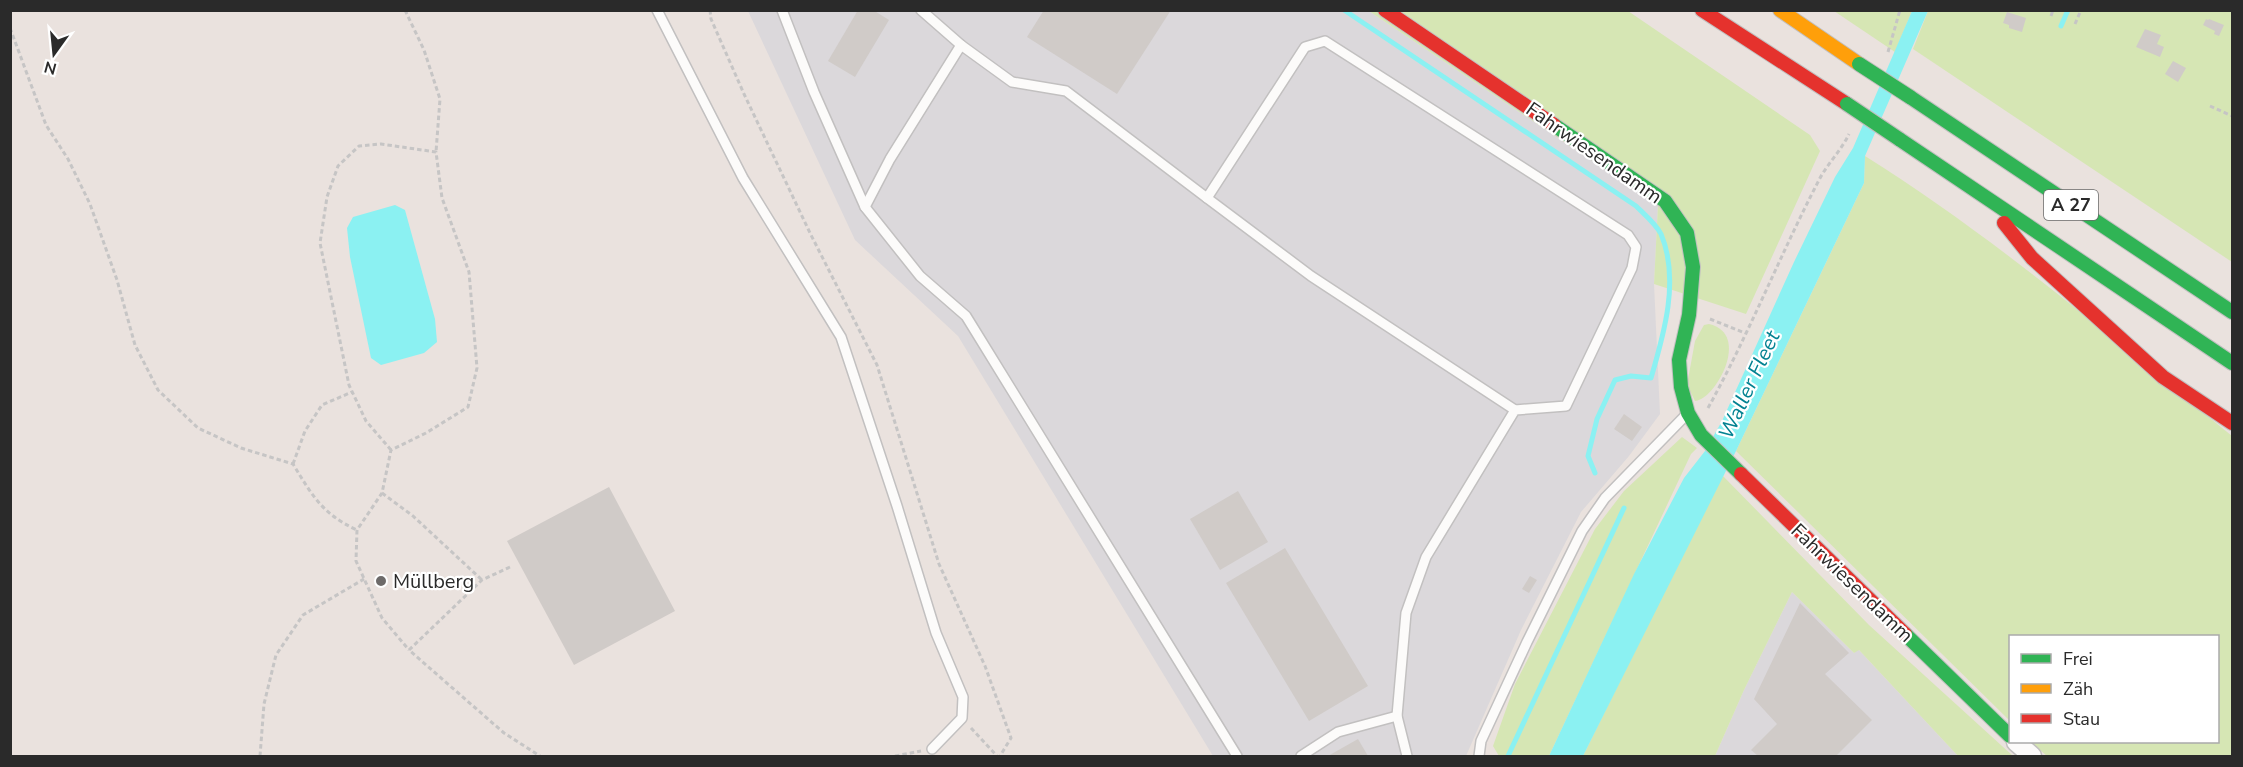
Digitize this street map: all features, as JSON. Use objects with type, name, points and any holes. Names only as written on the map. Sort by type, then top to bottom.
[{"type":"main road","name":"Fahrwiesendamm","points":[[1385,10],[1665,201],[1687,233],[1693,267],[1689,315],[1679,360],[1681,387],[1688,413],[1699,431],[1731,465],[2009,735]]},
{"type":"main road","name":"A 27","points":[[1702,10],[1847,104],[2232,363]]},
{"type":"main road","name":"A 27","points":[[1780,10],[2232,312]]},
{"type":"main road","points":[[1982,196],[2032,258],[2163,377],[2232,423]]},
{"type":"street","points":[[2018,743],[2032,756]]},
{"type":"lane","points":[[657,10],[743,178],[841,337],[936,633],[963,697],[962,718],[932,749]]},
{"type":"lane","points":[[782,10],[814,92],[865,207],[920,276],[966,316],[1237,756]]},
{"type":"lane","points":[[921,10],[961,45],[1012,82],[1066,91],[1207,198],[1311,276],[1515,410],[1566,406],[1632,268],[1636,247],[1628,235],[1324,41],[1305,47],[1207,198]]},
{"type":"lane","points":[[865,207],[890,159],[961,45]]},
{"type":"lane","points":[[1407,756],[1397,716],[1406,613],[1426,557],[1515,410]]},
{"type":"lane","points":[[1479,756],[1481,741],[1582,531],[1605,498],[1688,413]]},
{"type":"lane","points":[[1301,756],[1338,732],[1397,716]]},
{"type":"path","points":[[391,450],[426,433],[468,407],[477,368],[469,272],[442,198],[436,152],[440,99],[424,50],[405,10]]},
{"type":"path","points":[[1890,49],[1900,10]]},
{"type":"path","points":[[2050,16],[2053,10]]},
{"type":"path","points":[[2075,24],[2081,10]]},
{"type":"path","points":[[10,28],[46,125],[68,159],[90,204],[117,280],[135,345],[158,390],[198,428],[241,448],[293,464],[313,497],[337,521],[357,530]]},
{"type":"path","points":[[2210,106],[2232,116]]},
{"type":"path","points":[[391,450],[366,421],[352,392],[340,347],[320,243],[331,187],[338,166],[359,146],[381,144],[436,152]]},
{"type":"path","points":[[1699,431],[1820,177],[1842,147]]},
{"type":"path","points":[[1689,315],[1709,318],[1745,333]]},
{"type":"path","points":[[293,464],[305,431],[322,405],[352,392]]},
{"type":"path","points":[[391,450],[382,493],[357,530],[356,561],[382,618],[409,650],[504,733],[540,756]]},
{"type":"path","points":[[382,493],[413,516],[482,580]]},
{"type":"path","points":[[409,650],[482,580],[510,567]]},
{"type":"path","points":[[261,756],[259,750],[264,704],[276,656],[303,615],[364,579]]},
{"type":"path","points":[[962,718],[997,756]]},
{"type":"path","points":[[895,756],[932,749]]},
{"type":"shaded area","points":[[748,11],[1369,11],[1658,205],[1654,284],[1660,414],[1629,456],[1581,512],[1521,630],[1466,756],[1213,756],[958,336],[855,240]]},
{"type":"shaded area","points":[[1792,592],[1854,653],[1858,649],[1958,756],[1715,756]]},
{"type":"green space","points":[[1369,11],[1628,11],[1810,135],[1820,151],[1746,314],[1654,284],[1658,205]]},
{"type":"green space","points":[[1834,11],[1912,11],[1895,52]]},
{"type":"green space","points":[[1928,11],[2232,11],[2232,262],[1913,49]]},
{"type":"green space","points":[[1865,156],[1961,221],[2053,290],[2232,436],[2232,756],[2047,756],[2032,743],[2219,743],[2219,635],[2009,635],[2009,720],[1736,451],[1864,183]]},
{"type":"green space","points":[[1709,324],[1722,330],[1728,340],[1729,352],[1720,379],[1703,398],[1695,401],[1687,385],[1695,341],[1704,325]]},
{"type":"green space","points":[[1682,437],[1697,448],[1691,454],[1549,756],[1499,756],[1493,746],[1515,684],[1595,529],[1624,491]]},
{"type":"green space","points":[[1722,475],[1869,625],[2013,756],[1958,756],[1859,650],[1854,653],[1792,592],[1715,756],[1583,756]]},
{"type":"water","name":"Waller Fleet","points":[[1912,11],[1928,11],[1865,156],[1864,183],[1736,451],[1583,756],[1549,756],[1634,574],[1684,478],[1705,451],[1722,421],[1794,262],[1835,177],[1853,148]]},
{"type":"water","points":[[395,205],[405,210],[435,319],[437,342],[424,353],[381,365],[371,358],[350,257],[347,228],[353,217]]},
{"type":"building","points":[[858,10],[873,10],[889,20],[855,77],[828,61]]},
{"type":"building","points":[[1044,10],[1171,10],[1117,94],[1027,37]]},
{"type":"building","points":[[2007,12],[2026,18],[2022,32],[2009,28],[2009,25],[2003,23]]},
{"type":"building","points":[[2206,19],[2224,25],[2219,36],[2214,34],[2215,31],[2203,25]]},
{"type":"building","points":[[2145,29],[2161,35],[2157,44],[2164,47],[2160,57],[2136,47]]},
{"type":"building","points":[[2173,61],[2186,68],[2178,82],[2165,74]]},
{"type":"building","points":[[1624,414],[1642,427],[1632,441],[1614,429]]},
{"type":"building","points":[[609,487],[675,611],[574,665],[507,541]]},
{"type":"building","points":[[1238,491],[1268,542],[1220,570],[1190,519]]},
{"type":"building","points":[[1285,548],[1368,686],[1309,721],[1226,583]]},
{"type":"building","points":[[1530,576],[1537,580],[1529,593],[1522,589]]},
{"type":"building","points":[[1800,603],[1849,653],[1825,674],[1872,720],[1836,756],[1758,756],[1751,750],[1777,724],[1754,699]]},
{"type":"building","points":[[1358,739],[1368,756],[1328,756]]},
{"type":"waterway","points":[[1344,10],[1636,206],[1661,234],[1667,251],[1670,288],[1665,325],[1656,361],[1651,378],[1631,376],[1615,380],[1597,419],[1588,456],[1595,473]]},
{"type":"waterway","points":[[2061,26],[2068,10]]},
{"type":"waterway","points":[[1508,756],[1624,508]]},
{"type":"traffic: fast","points":[[1859,64],[1910,97]]},
{"type":"traffic: fast","points":[[1910,97],[2232,312]]},
{"type":"traffic: fast","points":[[1847,104],[1899,139]]},
{"type":"traffic: fast","points":[[1554,125],[1665,201],[1687,233],[1693,267],[1689,315],[1679,360],[1681,387],[1688,413],[1701,435],[1741,474]]},
{"type":"traffic: fast","points":[[1899,139],[2232,363]]},
{"type":"traffic: fast","points":[[1905,634],[2009,735]]},
{"type":"traffic: slow","points":[[1780,10],[1859,64]]},
{"type":"traffic: jam","points":[[1385,10],[1554,125]]},
{"type":"traffic: jam","points":[[1702,10],[1847,104]]},
{"type":"traffic: jam","points":[[2004,223],[2032,258],[2163,377],[2232,423]]},
{"type":"traffic: jam","points":[[1741,474],[1905,634]]},
{"type":"place","name":"Müllberg","points":[[381,581]]}]
